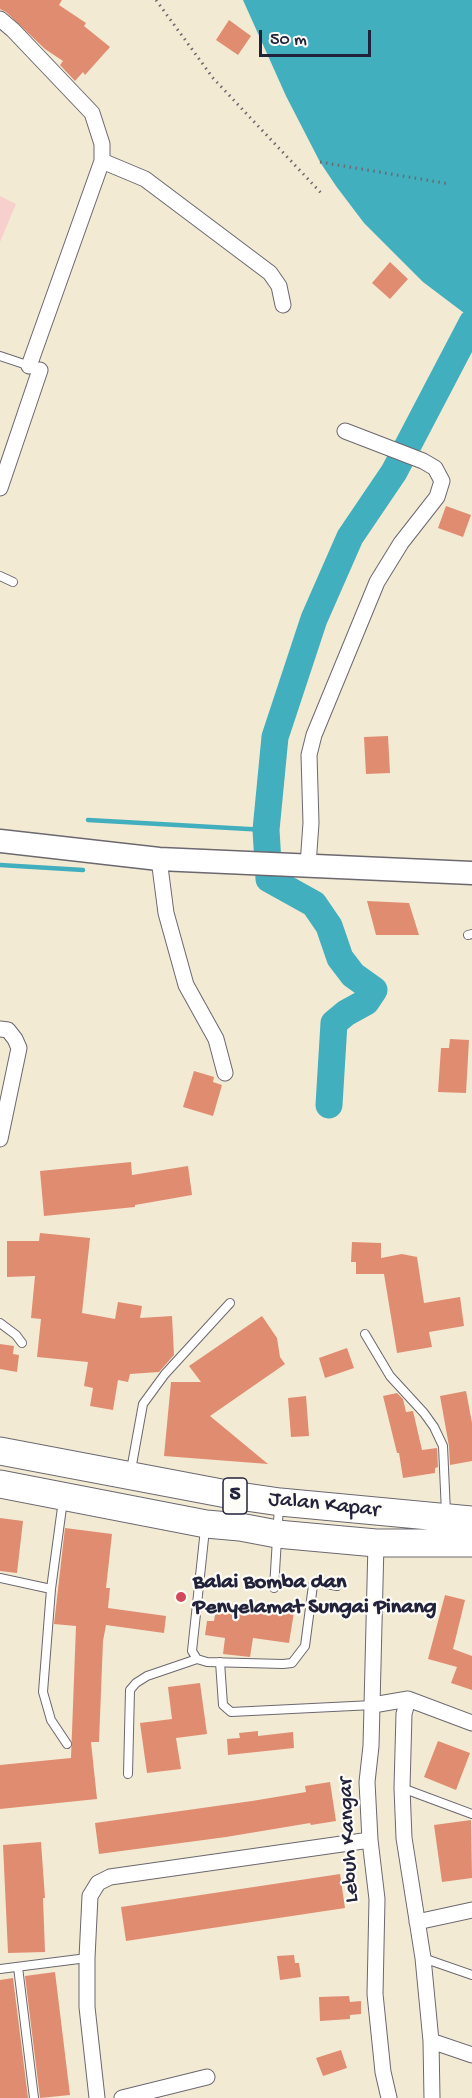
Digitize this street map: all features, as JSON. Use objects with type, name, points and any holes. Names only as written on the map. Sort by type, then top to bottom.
[{"type":"highway","name":"Jalan Kapar","points":[[0,1451],[129,1477],[280,1502],[459,1519]]},
{"type":"highway","name":"Jalan Kapar","points":[[0,1484],[206,1524],[277,1534],[376,1542],[472,1543]]},
{"type":"main road","points":[[0,841],[159,859],[472,873]]},
{"type":"street","points":[[0,19],[92,113],[102,144],[102,161],[34,368],[0,488]]},
{"type":"street","points":[[102,161],[145,179],[270,273],[279,286],[284,305]]},
{"type":"street","points":[[299,865],[311,823],[309,755],[314,735],[377,582],[401,543],[437,497],[442,481],[435,468],[423,461],[345,431]]},
{"type":"street","points":[[159,859],[166,913],[186,984],[216,1039],[225,1072]]},
{"type":"street","points":[[0,1139],[19,1048],[15,1039],[4,1029]]},
{"type":"street","name":"Lebuh Kangar","points":[[376,1542],[373,1705],[367,1782],[370,1840],[377,1899],[375,1994],[383,2072],[389,2098]]},
{"type":"street","points":[[373,1705],[408,1699],[472,1724]]},
{"type":"street","points":[[408,1699],[404,1714],[402,1788],[405,1838],[423,1958],[431,2041],[432,2098]]},
{"type":"street","points":[[98,2098],[87,2007],[87,1958],[90,1896],[98,1883],[110,1877],[370,1840]]},
{"type":"street","points":[[417,1922],[472,1910]]},
{"type":"street","points":[[431,2041],[472,2055]]},
{"type":"street","points":[[122,2098],[207,2077]]},
{"type":"lane","points":[[0,356],[34,368]]},
{"type":"lane","points":[[0,576],[12,582]]},
{"type":"lane","points":[[129,1477],[143,1404],[165,1374],[230,1303]]},
{"type":"lane","points":[[0,1323],[16,1335],[22,1343]]},
{"type":"lane","points":[[365,1334],[390,1376],[434,1427],[443,1446],[459,1519]]},
{"type":"lane","points":[[63,1496],[51,1589],[43,1692],[51,1720],[67,1744]]},
{"type":"lane","points":[[274,1588],[280,1502]]},
{"type":"lane","points":[[197,1659],[192,1651],[206,1524]]},
{"type":"lane","points":[[0,1578],[51,1589]]},
{"type":"lane","points":[[128,1774],[130,1690],[136,1683],[147,1676],[197,1659],[283,1665],[292,1663],[305,1646],[313,1585],[317,1582],[337,1586]]},
{"type":"lane","points":[[220,1662],[223,1705],[231,1712],[373,1705]]},
{"type":"lane","points":[[402,1788],[472,1814]]},
{"type":"lane","points":[[0,1969],[87,1958]]},
{"type":"lane","points":[[423,1958],[472,1976]]},
{"type":"lane","points":[[18,1967],[34,2098]]},
{"type":"path","points":[[156,0],[213,78],[322,194]]},
{"type":"path","points":[[320,162],[450,184]]},
{"type":"shaded area","points":[[0,196],[16,204],[0,242]]},
{"type":"water","points":[[243,0],[472,0],[472,319],[423,282],[364,223],[336,186],[320,162],[286,96]]},
{"type":"building","points":[[0,0],[62,0],[59,5],[86,23],[84,26],[110,47],[85,75],[83,72],[75,81],[60,65],[63,61],[45,49],[0,9]]},
{"type":"building","points":[[229,20],[251,36],[238,55],[216,40]]},
{"type":"building","points":[[390,262],[408,279],[390,299],[372,283]]},
{"type":"building","points":[[446,506],[471,515],[463,537],[438,528]]},
{"type":"building","points":[[388,736],[390,773],[366,774],[364,737]]},
{"type":"building","points":[[367,901],[409,903],[419,935],[376,935]]},
{"type":"building","points":[[450,1039],[469,1040],[466,1093],[438,1092],[441,1048],[449,1048]]},
{"type":"building","points":[[194,1071],[214,1077],[213,1082],[222,1085],[213,1116],[183,1107]]},
{"type":"building","points":[[131,1162],[132,1175],[188,1166],[192,1195],[135,1205],[135,1207],[44,1216],[40,1171]]},
{"type":"building","points":[[40,1233],[90,1238],[82,1313],[115,1319],[118,1302],[142,1306],[140,1318],[172,1316],[174,1355],[159,1372],[130,1374],[128,1382],[118,1380],[113,1410],[90,1406],[93,1388],[84,1386],[88,1362],[37,1357],[41,1319],[31,1318],[35,1276],[7,1277],[7,1241],[39,1241]]},
{"type":"building","points":[[352,1242],[381,1243],[381,1258],[402,1254],[417,1257],[424,1303],[460,1297],[464,1326],[429,1332],[432,1347],[397,1353],[384,1274],[356,1274],[356,1262],[351,1262]]},
{"type":"building","points":[[262,1316],[277,1338],[280,1357],[285,1364],[210,1416],[268,1464],[164,1456],[171,1382],[201,1382],[189,1366]]},
{"type":"building","points":[[0,1344],[14,1346],[13,1354],[19,1355],[17,1372],[0,1369]]},
{"type":"building","points":[[347,1348],[354,1368],[325,1378],[319,1358]]},
{"type":"building","points":[[466,1391],[472,1423],[472,1461],[450,1465],[440,1396]]},
{"type":"building","points":[[397,1393],[403,1399],[406,1412],[413,1411],[422,1450],[437,1448],[438,1467],[435,1468],[435,1473],[403,1478],[399,1453],[397,1453],[383,1396]]},
{"type":"building","points":[[306,1396],[309,1436],[291,1437],[288,1398]]},
{"type":"building","points":[[0,1518],[23,1521],[17,1573],[0,1571]]},
{"type":"building","points":[[65,1528],[112,1534],[106,1588],[110,1588],[108,1608],[166,1616],[164,1633],[106,1625],[103,1641],[99,1742],[91,1742],[97,1799],[0,1809],[0,1765],[71,1758],[76,1626],[54,1624]]},
{"type":"building","points":[[445,1595],[465,1600],[453,1649],[472,1656],[472,1690],[451,1683],[457,1667],[428,1659]]},
{"type":"building","points":[[217,1602],[294,1612],[289,1643],[253,1638],[250,1657],[223,1654],[225,1638],[205,1635],[207,1621],[214,1621]]},
{"type":"building","points":[[200,1683],[207,1734],[176,1738],[181,1769],[147,1773],[140,1723],[172,1719],[168,1687]]},
{"type":"building","points":[[258,1731],[258,1736],[293,1732],[294,1748],[228,1755],[227,1739],[240,1738],[239,1733]]},
{"type":"building","points":[[438,1741],[470,1753],[456,1790],[424,1777]]},
{"type":"building","points":[[330,1782],[336,1821],[99,1854],[95,1823],[306,1792],[305,1786]]},
{"type":"building","points":[[471,1820],[472,1878],[442,1882],[434,1825]]},
{"type":"building","points":[[41,1842],[45,1898],[43,1898],[45,1952],[8,1953],[3,1845]]},
{"type":"building","points":[[340,1874],[345,1908],[126,1941],[121,1907]]},
{"type":"building","points":[[294,1955],[295,1963],[299,1963],[301,1977],[280,1980],[277,1956]]},
{"type":"building","points":[[55,1972],[70,2095],[40,2098],[25,1976]]},
{"type":"building","points":[[13,1978],[28,2098],[0,2098],[0,1980]]},
{"type":"building","points":[[349,1996],[350,2002],[361,2001],[361,2014],[350,2015],[350,2019],[320,2021],[319,1997]]},
{"type":"building","points":[[341,2050],[347,2068],[323,2076],[316,2058]]},
{"type":"waterway","points":[[329,1105],[334,1023],[366,1002],[374,990],[353,975],[340,958],[329,926],[314,904],[269,879],[266,830],[275,737],[314,619],[350,537],[394,472],[472,323]]},
{"type":"waterway","points":[[88,820],[266,830]]},
{"type":"waterway","points":[[0,865],[83,870]]},
{"type":"place","name":"Balai Bomba dan Penyelamat Sungai Pinang","points":[[181,1597]]}]
